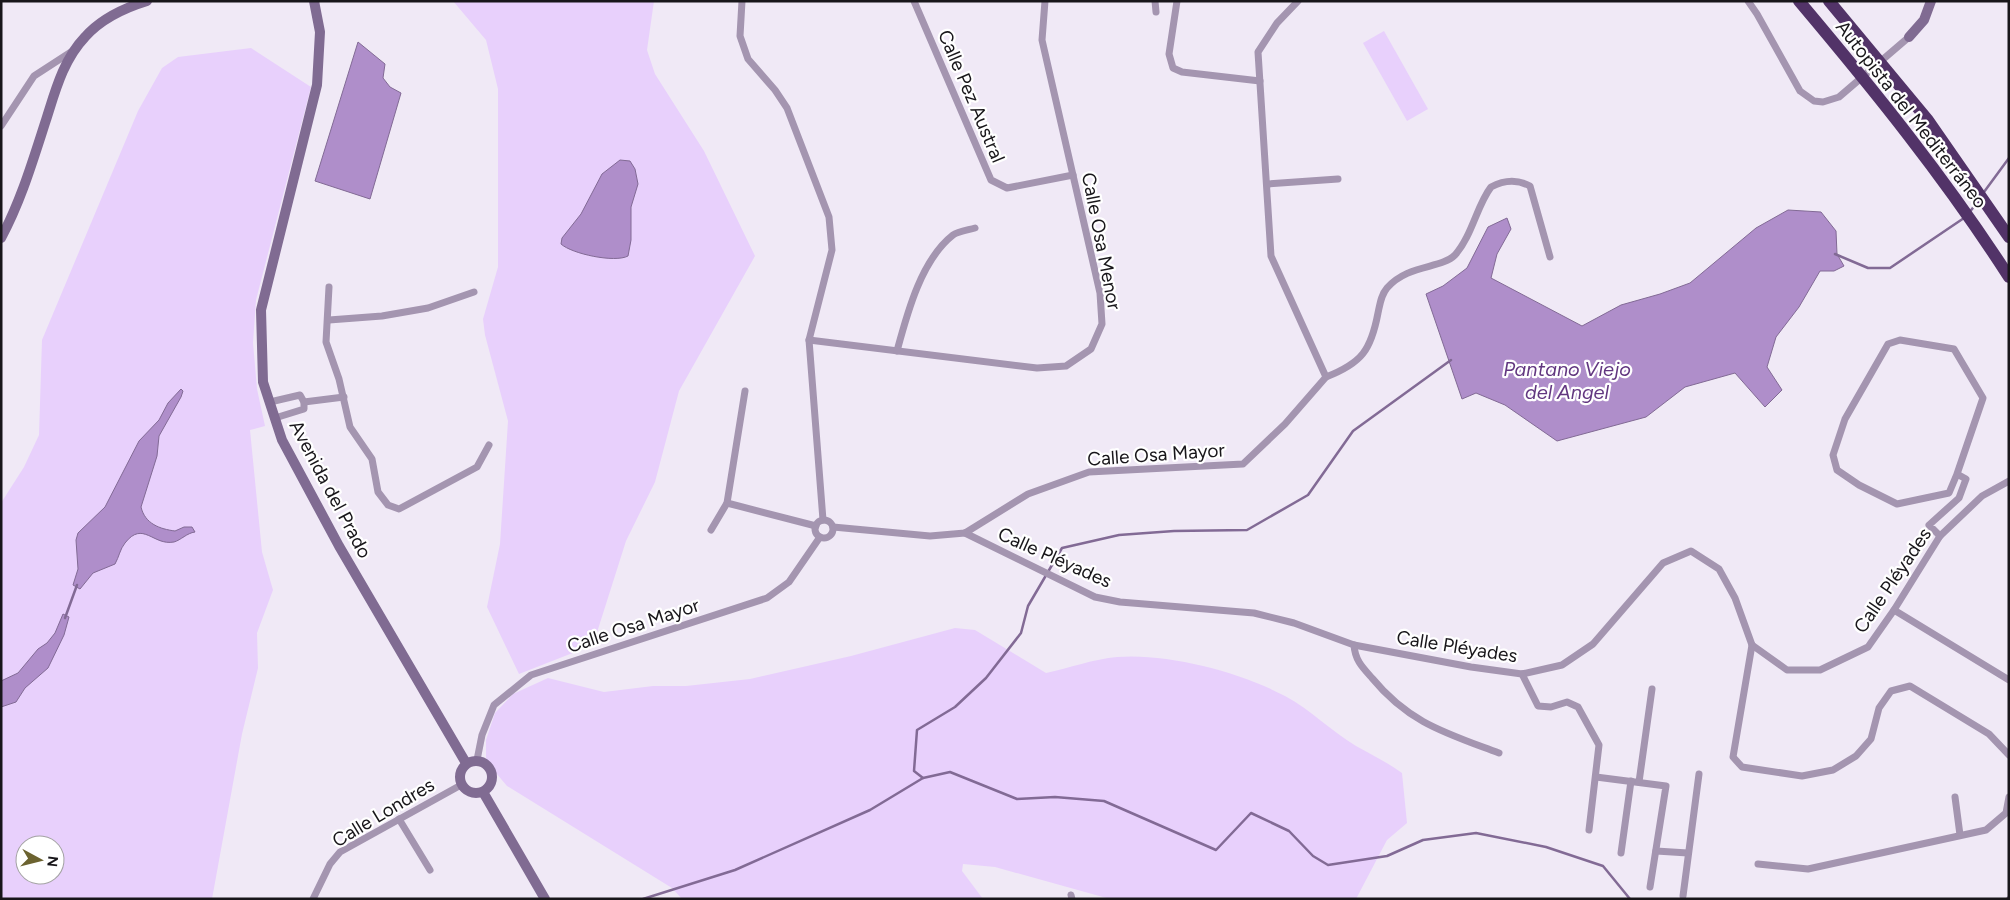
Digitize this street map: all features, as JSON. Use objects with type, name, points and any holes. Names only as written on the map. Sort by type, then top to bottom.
[{"type":"highway","name":"Autopista del Mediterráneo","points":[[1799,1],[1909,135],[1980,231],[2009,277]]},
{"type":"highway","name":"Autopista del Mediterráneo","points":[[1829,1],[1927,119],[2009,237]]},
{"type":"street","points":[[1,238],[15,213],[59,79],[75,50],[85,37],[112,15],[129,6],[147,1]]},
{"type":"street","name":"Avenida del Prado","points":[[314,1],[320,32],[317,85],[261,310],[263,382],[282,440],[339,546],[466,763]]},
{"type":"street","points":[[742,1],[740,36],[748,59],[775,90],[787,108],[829,217],[832,250],[809,340],[823,520]]},
{"type":"street","name":"Calle Pez Austral","points":[[914,1],[991,180],[1007,188],[1073,176]]},
{"type":"street","name":"Calle Osa Menor","points":[[809,340],[1038,368],[1066,366],[1091,349],[1102,324],[1100,293],[1042,40],[1045,1]]},
{"type":"street","points":[[1155,1],[1156,12]]},
{"type":"street","points":[[1177,1],[1169,54],[1173,68],[1182,72],[1260,81]]},
{"type":"street","points":[[1298,1],[1277,23],[1258,52],[1268,184],[1271,256],[1326,377],[1357,361],[1366,350],[1374,337],[1381,297],[1392,283],[1410,270],[1454,256],[1472,228],[1491,187],[1511,181],[1520,181],[1530,186],[1550,257]]},
{"type":"street","points":[[1748,1],[1800,91],[1814,101],[1831,101],[1839,97],[1909,37],[1924,20],[1931,1]]},
{"type":"street","points":[[1,126],[34,76],[75,50]]},
{"type":"street","points":[[1268,184],[1338,179]]},
{"type":"street","points":[[897,351],[909,305],[930,262],[954,234],[975,228]]},
{"type":"street","points":[[329,287],[329,320],[326,342],[344,397],[350,427],[372,459],[378,492],[388,505],[399,509],[476,467],[489,445]]},
{"type":"street","points":[[329,320],[382,316],[428,308],[474,292]]},
{"type":"street","points":[[1900,340],[1954,349],[1983,398],[1957,474],[1949,493],[1897,504],[1859,485],[1837,470],[1833,455],[1845,420],[1888,344],[1900,340]]},
{"type":"street","name":"Calle Osa Mayor","points":[[833,527],[930,536],[965,533],[1028,494],[1089,472],[1243,464],[1285,424],[1326,377]]},
{"type":"street","points":[[711,530],[727,503],[745,391]]},
{"type":"street","points":[[270,402],[300,395],[304,402],[304,409],[275,418]]},
{"type":"street","points":[[304,402],[344,397]]},
{"type":"street","points":[[1940,536],[1929,525],[1959,498],[1966,479],[1957,474]]},
{"type":"street","name":"Calle Pléyades","points":[[965,533],[1095,597],[1120,602],[1254,613],[1294,623],[1354,645],[1471,668],[1522,674],[1562,665],[1593,644],[1663,563],[1691,551],[1719,569],[1735,598],[1752,645],[1786,670],[1820,670],[1868,647],[1894,610],[1940,536],[1982,496],[2009,481]]},
{"type":"street","points":[[727,503],[816,526]]},
{"type":"street","points":[[823,520],[830,521],[833,527],[828,537],[820,536],[815,530],[816,526],[823,520]]},
{"type":"street","name":"Calle Osa Mayor","points":[[477,760],[482,735],[494,705],[531,675],[767,598],[789,582],[820,536]]},
{"type":"street","points":[[1894,610],[2009,680]]},
{"type":"street","points":[[1354,645],[1355,658],[1400,708],[1429,727],[1499,753]]},
{"type":"street","points":[[1752,645],[1733,757],[1742,767],[1802,776],[1833,770],[1856,756],[1871,739],[1879,708],[1891,691],[1910,686],[1989,734],[2009,755]]},
{"type":"street","points":[[1522,674],[1538,706],[1551,707],[1567,702],[1578,707],[1599,745],[1589,830]]},
{"type":"street","points":[[1621,853],[1652,689]]},
{"type":"street","points":[[477,760],[489,767],[492,774],[488,787],[483,792],[470,792],[461,784],[459,777],[461,769],[466,763],[477,760]]},
{"type":"street","points":[[1682,896],[1699,774]]},
{"type":"street","points":[[1596,777],[1666,786],[1650,887]]},
{"type":"street","name":"Calle Londres","points":[[313,899],[330,864],[340,852],[461,784]]},
{"type":"street","points":[[483,792],[545,899]]},
{"type":"street","points":[[1955,797],[1960,835]]},
{"type":"street","points":[[1758,864],[1808,869],[1986,830],[2006,813],[2009,797]]},
{"type":"street","points":[[399,819],[430,870]]},
{"type":"street","points":[[1656,851],[1688,853]]},
{"type":"shaded area","points":[[453,1],[654,1],[647,50],[655,74],[704,151],[755,256],[679,391],[655,482],[626,541],[593,645],[519,674],[487,607],[500,544],[508,421],[485,335],[483,319],[498,267],[498,89],[486,40]]},
{"type":"shaded area","points":[[1384,31],[1428,109],[1407,121],[1363,43]]},
{"type":"shaded area","points":[[251,48],[311,87],[256,300],[253,343],[257,389],[265,426],[250,430],[262,552],[273,590],[257,633],[258,668],[242,734],[212,899],[1,899],[1,503],[24,467],[39,435],[42,340],[138,111],[162,68],[178,57]]},
{"type":"shaded area","points":[[955,628],[975,630],[1046,673],[1117,657],[1158,658],[1181,661],[1226,672],[1267,687],[1285,696],[1356,746],[1402,773],[1407,823],[1387,840],[1356,899],[1110,899],[995,867],[963,864],[962,871],[983,899],[682,899],[672,888],[507,786],[486,758],[486,740],[495,713],[513,694],[548,678],[604,692],[653,686],[686,686],[750,679],[851,656]]},
{"type":"water","points":[[358,42],[385,64],[383,78],[390,87],[401,93],[370,199],[315,181]]},
{"type":"water","points":[[620,160],[630,161],[635,169],[638,184],[631,207],[631,240],[628,256],[604,258],[567,248],[561,244],[562,238],[581,214],[602,174]]},
{"type":"water","name":"Pantano Viejo del Angel","points":[[1788,210],[1821,212],[1836,231],[1837,254],[1844,266],[1834,271],[1820,271],[1799,307],[1776,337],[1767,367],[1782,390],[1765,407],[1735,373],[1685,387],[1646,417],[1557,441],[1505,405],[1476,393],[1462,399],[1426,294],[1443,286],[1467,268],[1488,227],[1507,218],[1511,229],[1497,254],[1491,278],[1582,326],[1621,305],[1690,283],[1756,228]]},
{"type":"water","points":[[181,389],[183,391],[181,397],[159,436],[157,456],[141,507],[146,518],[154,525],[175,531],[184,527],[192,527],[195,532],[174,542],[160,541],[148,535],[137,534],[123,545],[115,564],[93,573],[80,589],[73,585],[78,569],[76,540],[78,533],[105,507],[139,441],[159,420],[168,403]]},
{"type":"water","points":[[63,614],[69,617],[64,635],[48,668],[25,688],[16,702],[1,707],[1,681],[18,673],[38,649],[47,643],[55,633]]},
{"type":"waterway","points":[[1984,192],[2009,158]]},
{"type":"waterway","points":[[1969,213],[1978,201]]},
{"type":"waterway","points":[[1835,254],[1868,268],[1890,268],[1964,218]]},
{"type":"waterway","points":[[923,778],[914,771],[917,730],[955,707],[986,678],[1021,633],[1028,606],[1062,548],[1119,535],[1174,531],[1247,530],[1308,495],[1353,431],[1451,360]]},
{"type":"waterway","points":[[65,618],[77,585]]},
{"type":"waterway","points":[[643,899],[735,870],[870,810],[923,778],[950,772],[1017,799],[1055,797],[1104,801],[1216,850],[1251,813],[1289,831],[1313,856],[1328,865],[1387,856],[1423,840],[1476,833],[1546,847],[1603,866],[1630,899]]}]
